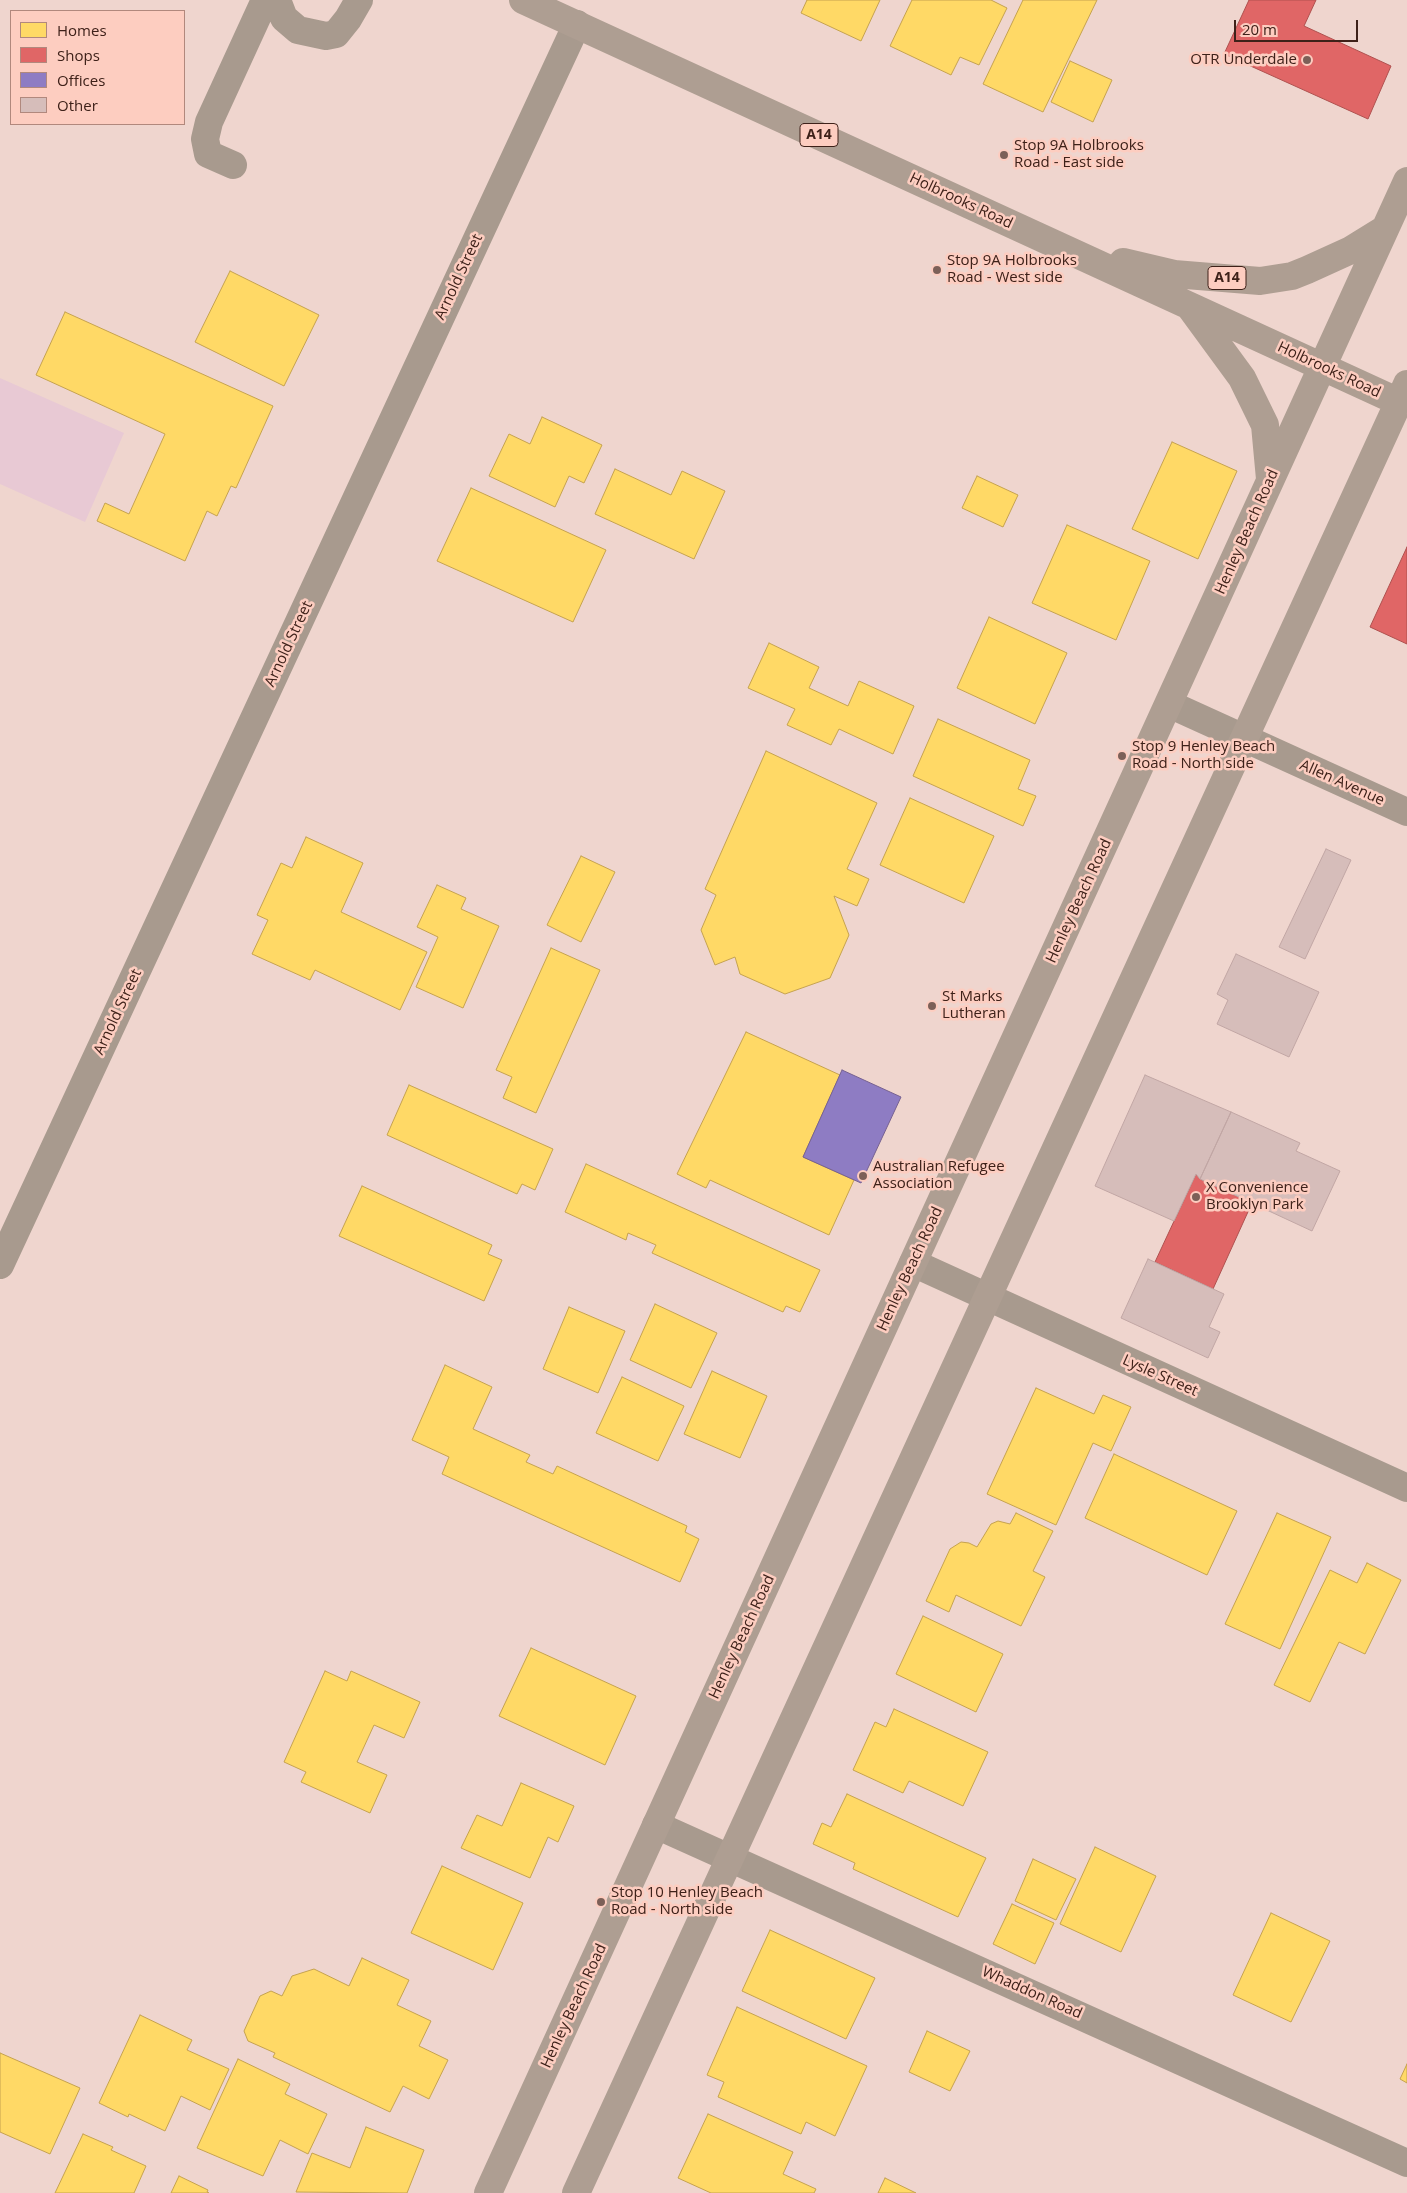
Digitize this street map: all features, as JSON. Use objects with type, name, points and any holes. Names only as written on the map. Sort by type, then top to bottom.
[{"type":"main road","name":"Holbrooks Road","points":[[523,0],[1322,367],[1403,393]]},
{"type":"main road","name":"Henley Beach Road","points":[[488,2193],[1407,181]]},
{"type":"main road","name":"A14","points":[[1061,247],[1174,274],[1260,281],[1299,273],[1351,250],[1385,229]]},
{"type":"main road","points":[[1188,306],[1242,378],[1262,418],[1265,425],[1271,480]]},
{"type":"main road","points":[[576,2193],[1403,393]]},
{"type":"street","points":[[233,165],[208,154],[205,139],[209,122],[265,0]]},
{"type":"street","points":[[276,0],[284,18],[298,30],[326,36],[336,34],[348,20],[359,0]]},
{"type":"street","name":"Arnold Street","points":[[0,1265],[577,24]]},
{"type":"street","name":"Allen Avenue","points":[[1169,704],[1407,812]]},
{"type":"street","name":"Lysle Street","points":[[913,1263],[1407,1488]]},
{"type":"street","name":"Whaddon Road","points":[[656,1825],[731,1857],[1407,2163]]},
{"type":"shaded area","points":[[0,378],[124,433],[85,522],[0,484]]},
{"type":"building: Homes","points":[[807,0],[880,0],[861,41],[801,13]]},
{"type":"building: Homes","points":[[912,0],[991,0],[1007,8],[979,65],[960,57],[951,75],[890,46]]},
{"type":"building: Homes","points":[[1023,0],[1097,0],[1043,112],[983,84]]},
{"type":"building: Homes","points":[[1070,61],[1112,80],[1093,122],[1051,102]]},
{"type":"building: Homes","points":[[230,271],[319,315],[284,386],[195,342]]},
{"type":"building: Homes","points":[[65,312],[273,406],[236,488],[231,486],[217,516],[207,511],[185,561],[97,521],[105,503],[129,514],[165,434],[36,375]]},
{"type":"building: Homes","points":[[542,417],[602,445],[584,483],[569,476],[555,507],[489,476],[509,434],[530,444]]},
{"type":"building: Homes","points":[[1172,442],[1237,471],[1198,559],[1132,529]]},
{"type":"building: Homes","points":[[615,469],[671,495],[682,471],[725,491],[694,559],[595,514]]},
{"type":"building: Homes","points":[[977,476],[1018,495],[1003,527],[962,508]]},
{"type":"building: Homes","points":[[471,488],[606,550],[573,622],[437,561]]},
{"type":"building: Homes","points":[[1067,525],[1150,561],[1116,640],[1032,603]]},
{"type":"building: Homes","points":[[989,617],[1067,653],[1035,724],[957,688]]},
{"type":"building: Homes","points":[[769,643],[819,667],[809,688],[848,706],[859,681],[914,706],[893,754],[839,729],[831,745],[787,725],[795,709],[748,688]]},
{"type":"building: Homes","points":[[938,719],[1030,760],[1018,789],[1036,796],[1023,826],[913,776]]},
{"type":"building: Homes","points":[[766,751],[877,803],[847,869],[869,879],[857,906],[834,896],[849,935],[830,978],[785,994],[740,974],[735,957],[715,965],[701,930],[716,895],[705,889]]},
{"type":"building: Homes","points":[[910,798],[994,836],[964,903],[880,865]]},
{"type":"building: Homes","points":[[306,837],[363,863],[341,912],[427,952],[400,1010],[315,970],[310,980],[252,954],[268,920],[257,915],[281,863],[292,868]]},
{"type":"building: Homes","points":[[581,856],[615,872],[581,942],[547,925]]},
{"type":"building: Homes","points":[[437,885],[466,898],[461,909],[499,926],[463,1008],[416,987],[438,937],[417,927]]},
{"type":"building: Homes","points":[[551,948],[600,970],[536,1113],[503,1098],[512,1077],[496,1070]]},
{"type":"building: Homes","points":[[746,1032],[840,1075],[803,1157],[854,1180],[829,1235],[710,1180],[706,1188],[677,1174]]},
{"type":"building: Homes","points":[[409,1085],[553,1149],[535,1190],[522,1184],[517,1194],[387,1135]]},
{"type":"building: Homes","points":[[586,1164],[820,1270],[800,1312],[786,1306],[783,1312],[652,1253],[656,1245],[628,1233],[626,1240],[565,1212]]},
{"type":"building: Homes","points":[[362,1186],[492,1245],[488,1254],[502,1260],[484,1301],[339,1236]]},
{"type":"building: Homes","points":[[655,1304],[717,1333],[691,1388],[630,1360]]},
{"type":"building: Homes","points":[[569,1307],[625,1331],[598,1393],[543,1369]]},
{"type":"building: Homes","points":[[445,1365],[492,1387],[473,1429],[530,1455],[526,1462],[553,1474],[557,1466],[687,1526],[685,1532],[699,1539],[680,1582],[442,1474],[449,1457],[412,1440]]},
{"type":"building: Homes","points":[[712,1371],[767,1396],[740,1458],[684,1434]]},
{"type":"building: Homes","points":[[622,1377],[684,1406],[658,1461],[596,1433]]},
{"type":"building: Homes","points":[[1036,1388],[1094,1414],[1103,1395],[1131,1407],[1111,1451],[1093,1443],[1056,1525],[987,1494]]},
{"type":"building: Homes","points":[[1114,1454],[1237,1511],[1207,1575],[1085,1518]]},
{"type":"building: Homes","points":[[1016,1513],[1053,1531],[1033,1571],[1045,1577],[1021,1626],[956,1595],[949,1612],[926,1601],[950,1549],[961,1542],[977,1547],[991,1524],[998,1521],[1010,1524]]},
{"type":"building: Homes","points":[[1277,1513],[1331,1537],[1280,1649],[1225,1624]]},
{"type":"building: Homes","points":[[1367,1563],[1401,1580],[1365,1654],[1339,1642],[1310,1702],[1274,1685],[1330,1570],[1357,1583]]},
{"type":"building: Homes","points":[[923,1616],[1003,1654],[976,1712],[896,1674]]},
{"type":"building: Homes","points":[[531,1648],[636,1696],[605,1765],[499,1716]]},
{"type":"building: Homes","points":[[325,1671],[347,1681],[351,1671],[420,1702],[404,1738],[374,1725],[357,1762],[387,1775],[370,1813],[301,1782],[306,1772],[284,1762]]},
{"type":"building: Homes","points":[[894,1709],[988,1752],[963,1806],[909,1781],[903,1793],[853,1770],[875,1722],[886,1727]]},
{"type":"building: Homes","points":[[521,1783],[574,1806],[558,1842],[548,1837],[530,1878],[461,1848],[477,1815],[502,1826]]},
{"type":"building: Homes","points":[[847,1794],[986,1858],[958,1917],[853,1869],[855,1863],[813,1844],[822,1823],[831,1827]]},
{"type":"building: Homes","points":[[1095,1847],[1156,1876],[1121,1952],[1060,1924]]},
{"type":"building: Homes","points":[[1033,1859],[1076,1879],[1056,1920],[1015,1901]]},
{"type":"building: Homes","points":[[442,1866],[523,1903],[493,1970],[411,1933]]},
{"type":"building: Homes","points":[[1012,1904],[1054,1923],[1035,1964],[993,1944]]},
{"type":"building: Homes","points":[[1271,1913],[1330,1941],[1291,2022],[1233,1995]]},
{"type":"building: Homes","points":[[770,1930],[875,1978],[846,2039],[742,1991]]},
{"type":"building: Homes","points":[[362,1958],[409,1980],[397,2005],[431,2021],[419,2046],[448,2060],[429,2099],[403,2086],[390,2112],[273,2057],[275,2053],[248,2041],[244,2031],[260,1996],[271,1991],[282,1996],[292,1976],[314,1969],[349,1986]]},
{"type":"building: Homes","points":[[737,2007],[867,2066],[835,2136],[806,2122],[801,2134],[718,2097],[724,2082],[707,2075]]},
{"type":"building: Homes","points":[[140,2015],[192,2040],[187,2050],[229,2069],[210,2110],[181,2096],[165,2131],[129,2114],[128,2117],[99,2103]]},
{"type":"building: Homes","points":[[927,2031],[970,2051],[950,2091],[909,2072]]},
{"type":"building: Homes","points":[[0,2053],[80,2088],[50,2154],[0,2132]]},
{"type":"building: Homes","points":[[238,2059],[290,2084],[285,2094],[327,2114],[308,2154],[280,2140],[263,2176],[197,2148]]},
{"type":"building: Homes","points":[[1407,2064],[1407,2083],[1400,2079]]},
{"type":"building: Homes","points":[[708,2114],[793,2152],[783,2174],[816,2189],[814,2193],[711,2193],[678,2178]]},
{"type":"building: Homes","points":[[366,2127],[424,2150],[407,2193],[296,2192],[312,2153],[350,2168]]},
{"type":"building: Homes","points":[[83,2134],[113,2147],[111,2150],[146,2166],[134,2193],[55,2193]]},
{"type":"building: Homes","points":[[179,2176],[208,2190],[207,2192],[209,2193],[171,2193]]},
{"type":"building: Homes","points":[[885,2178],[916,2193],[878,2193]]},
{"type":"building: Shops","name":"OTR Underdale","points":[[1249,0],[1316,0],[1304,26],[1391,66],[1368,119],[1224,54]]},
{"type":"building: Shops","points":[[1407,547],[1407,644],[1370,627]]},
{"type":"building: Shops","points":[[1196,1174],[1200,1179],[1252,1203],[1213,1289],[1155,1262]]},
{"type":"building: Offices","points":[[842,1070],[901,1097],[861,1183],[803,1157]]},
{"type":"building: Other","points":[[1326,849],[1351,860],[1305,959],[1279,947]]},
{"type":"building: Other","points":[[1236,954],[1319,992],[1289,1057],[1217,1024],[1228,1000],[1217,994]]},
{"type":"building: Other","points":[[1145,1075],[1231,1112],[1200,1179],[1196,1174],[1174,1221],[1095,1186]]},
{"type":"building: Other","points":[[1231,1112],[1300,1143],[1296,1151],[1340,1171],[1312,1231],[1200,1179]]},
{"type":"building: Other","points":[[1148,1259],[1224,1294],[1209,1327],[1220,1332],[1208,1358],[1121,1318]]},
{"type":"place","name":"OTR Underdale","points":[[1307,60]]},
{"type":"place","name":"Stop 9A Holbrooks Road - East side","points":[[1004,155]]},
{"type":"place","name":"Stop 9A Holbrooks Road - West side","points":[[937,270]]},
{"type":"place","name":"Stop 9 Henley Beach Road - North side","points":[[1122,756]]},
{"type":"place","name":"St Marks Lutheran","points":[[932,1006]]},
{"type":"place","name":"Australian Refugee Association","points":[[863,1176]]},
{"type":"place","name":"X Convenience Brooklyn Park","points":[[1196,1197]]},
{"type":"place","name":"Stop 10 Henley Beach Road - North side","points":[[601,1902]]}]
